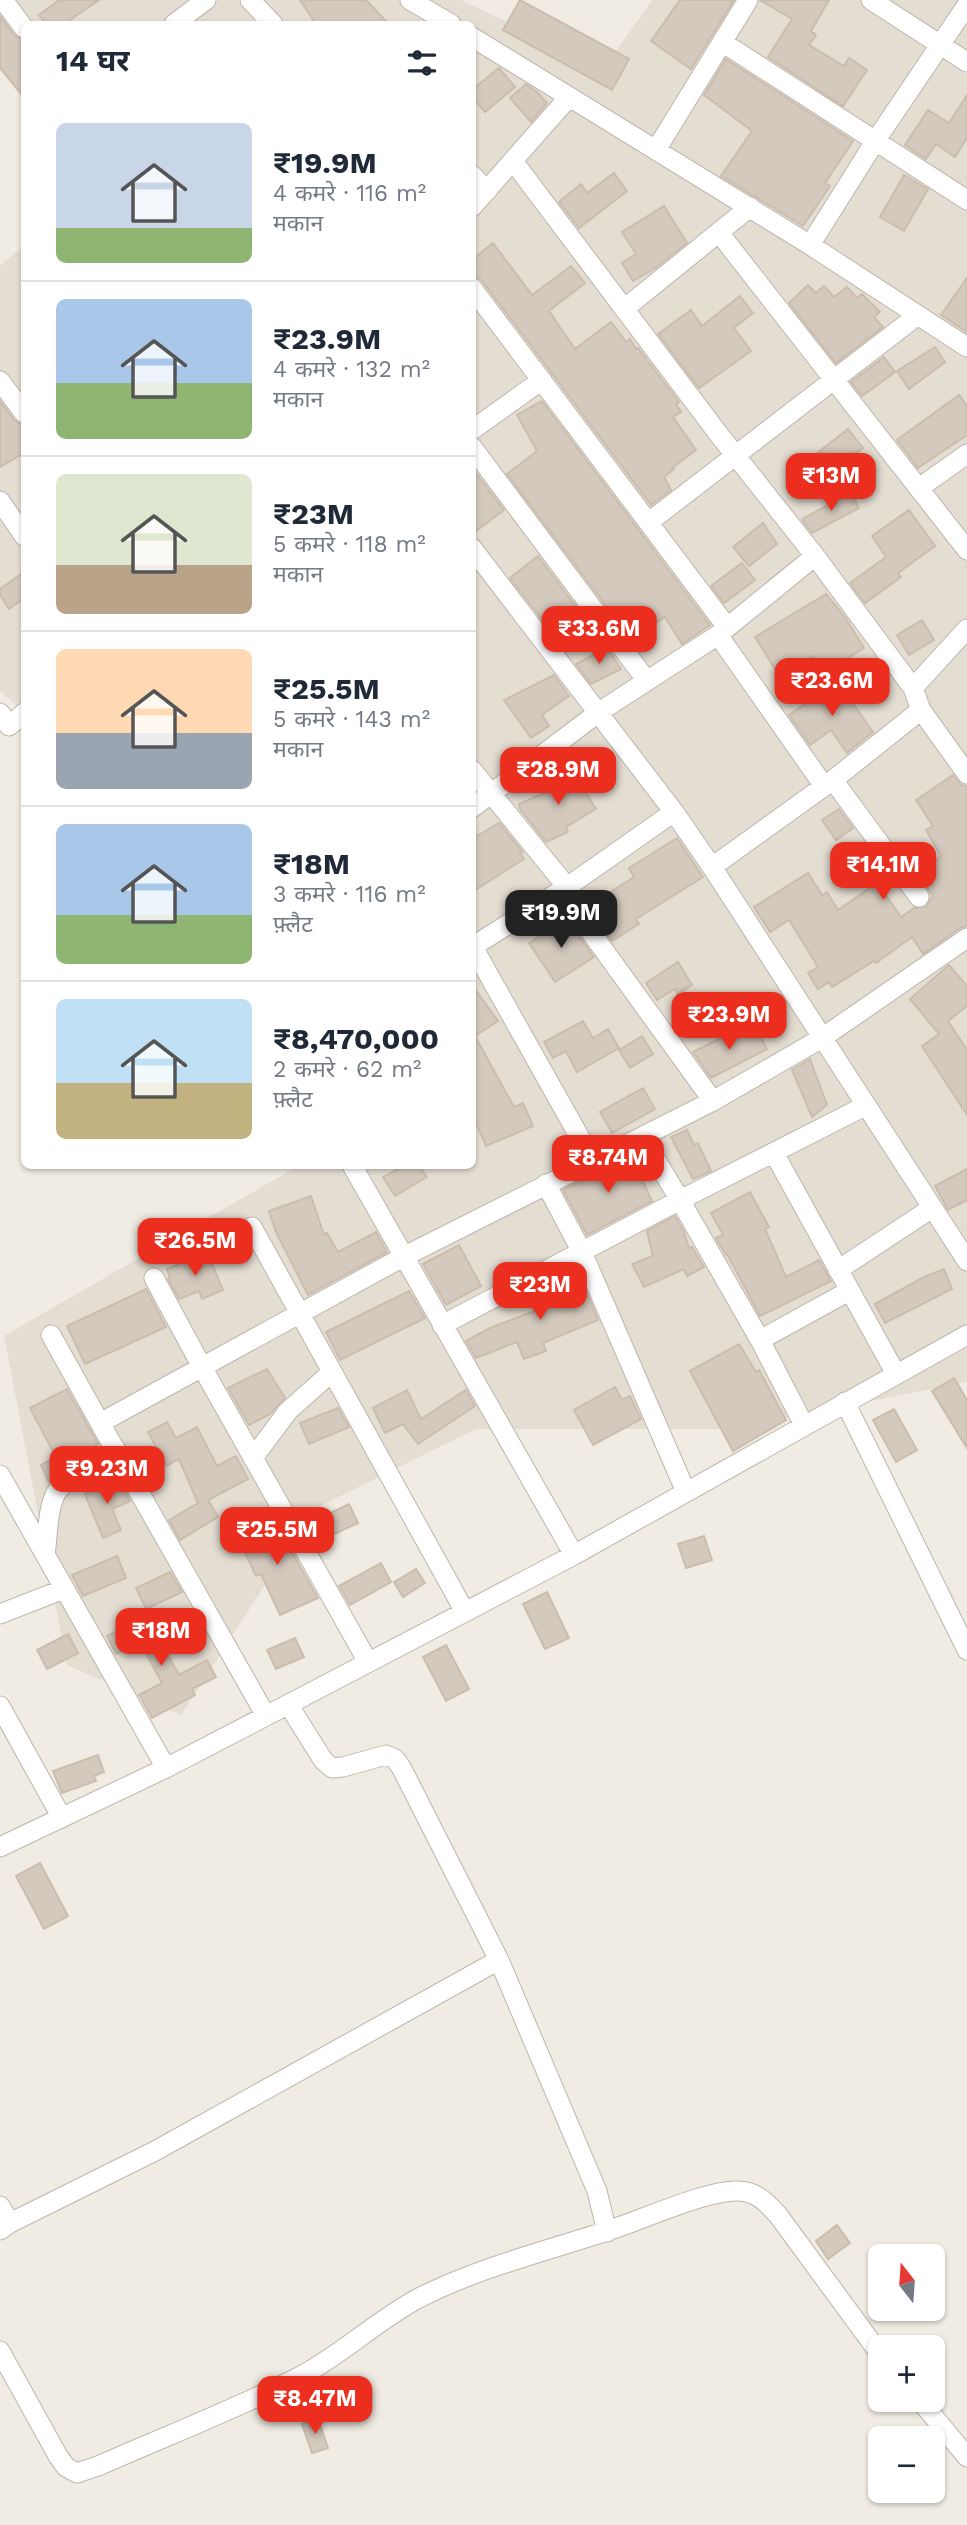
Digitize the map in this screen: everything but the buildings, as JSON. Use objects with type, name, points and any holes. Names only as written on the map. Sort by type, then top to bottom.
[{"type":"street","points":[[3,0],[21,24]]},
{"type":"street","points":[[178,21],[206,0]]},
{"type":"street","points":[[250,0],[270,21]]},
{"type":"street","points":[[410,0],[445,21]]},
{"type":"street","points":[[656,150],[748,0]]},
{"type":"street","points":[[871,0],[967,62]]},
{"type":"street","points":[[810,245],[876,140],[967,5]]},
{"type":"street","points":[[476,39],[750,207],[967,347]]},
{"type":"street","points":[[722,42],[967,200]]},
{"type":"street","points":[[476,203],[569,97]]},
{"type":"street","points":[[513,161],[913,688],[921,710],[967,775]]},
{"type":"street","points":[[476,179],[487,191]]},
{"type":"street","points":[[624,309],[720,234],[750,207]]},
{"type":"street","points":[[720,234],[967,550]]},
{"type":"street","points":[[476,293],[649,522],[829,783],[919,897]]},
{"type":"street","points":[[649,522],[918,315]]},
{"type":"street","points":[[476,427],[542,380]]},
{"type":"street","points":[[0,381],[21,409]]},
{"type":"street","points":[[476,452],[647,681]]},
{"type":"street","points":[[919,488],[967,454]]},
{"type":"street","points":[[0,501],[21,532]]},
{"type":"street","points":[[476,553],[674,812],[967,1261]]},
{"type":"street","points":[[476,805],[599,712],[723,631],[815,556]]},
{"type":"street","points":[[913,688],[967,629]]},
{"type":"street","points":[[712,867],[829,783],[921,710]]},
{"type":"street","points":[[0,713],[9,726],[21,716]]},
{"type":"street","points":[[476,774],[564,889],[713,1101]]},
{"type":"street","points":[[476,945],[564,889],[674,812]]},
{"type":"street","points":[[100,1423],[403,1256],[713,1101],[822,1038],[967,938]]},
{"type":"street","points":[[476,952],[593,1161]]},
{"type":"street","points":[[442,1325],[865,1106]]},
{"type":"street","points":[[642,1137],[760,1340],[804,1425]]},
{"type":"street","points":[[774,1153],[896,1374]]},
{"type":"street","points":[[354,1169],[574,1555]]},
{"type":"street","points":[[546,1184],[582,1252],[686,1492]]},
{"type":"street","points":[[838,1270],[932,1208]]},
{"type":"street","points":[[252,1227],[466,1612]]},
{"type":"street","points":[[154,1278],[368,1662]]},
{"type":"street","points":[[760,1340],[849,1291]]},
{"type":"street","points":[[51,1335],[266,1716]]},
{"type":"street","points":[[0,1847],[166,1768],[574,1555],[967,1335]]},
{"type":"street","points":[[253,1458],[288,1411],[332,1372]]},
{"type":"street","points":[[845,1402],[967,1650]]},
{"type":"street","points":[[45,1554],[57,1491],[64,1483],[115,1448]]},
{"type":"street","points":[[0,1475],[166,1768]]},
{"type":"street","points":[[0,1614],[64,1589]]},
{"type":"street","points":[[288,1704],[323,1760],[332,1768],[386,1755],[395,1759],[401,1767],[499,1960],[597,2191],[607,2232]]},
{"type":"street","points":[[0,1706],[62,1818]]},
{"type":"street","points":[[0,2206],[5,2227],[155,2151],[499,1960]]},
{"type":"street","points":[[0,2351],[58,2456],[66,2468],[78,2473],[311,2371],[393,2314],[430,2292],[532,2253],[607,2232],[715,2194],[735,2190],[751,2192],[764,2200],[778,2215],[868,2338]]},
{"type":"street","points":[[930,2412],[967,2457]]},
{"type":"shaded area","points":[[0,0],[461,0],[604,68],[652,0],[967,0],[967,1382],[729,1429],[476,1429],[314,1509],[181,1715],[67,1665],[4,1336],[293,1169],[476,1169],[476,21],[21,21],[21,97],[0,69]]},
{"type":"shaded area","points":[[21,248],[21,709],[0,691],[0,266]]}]
